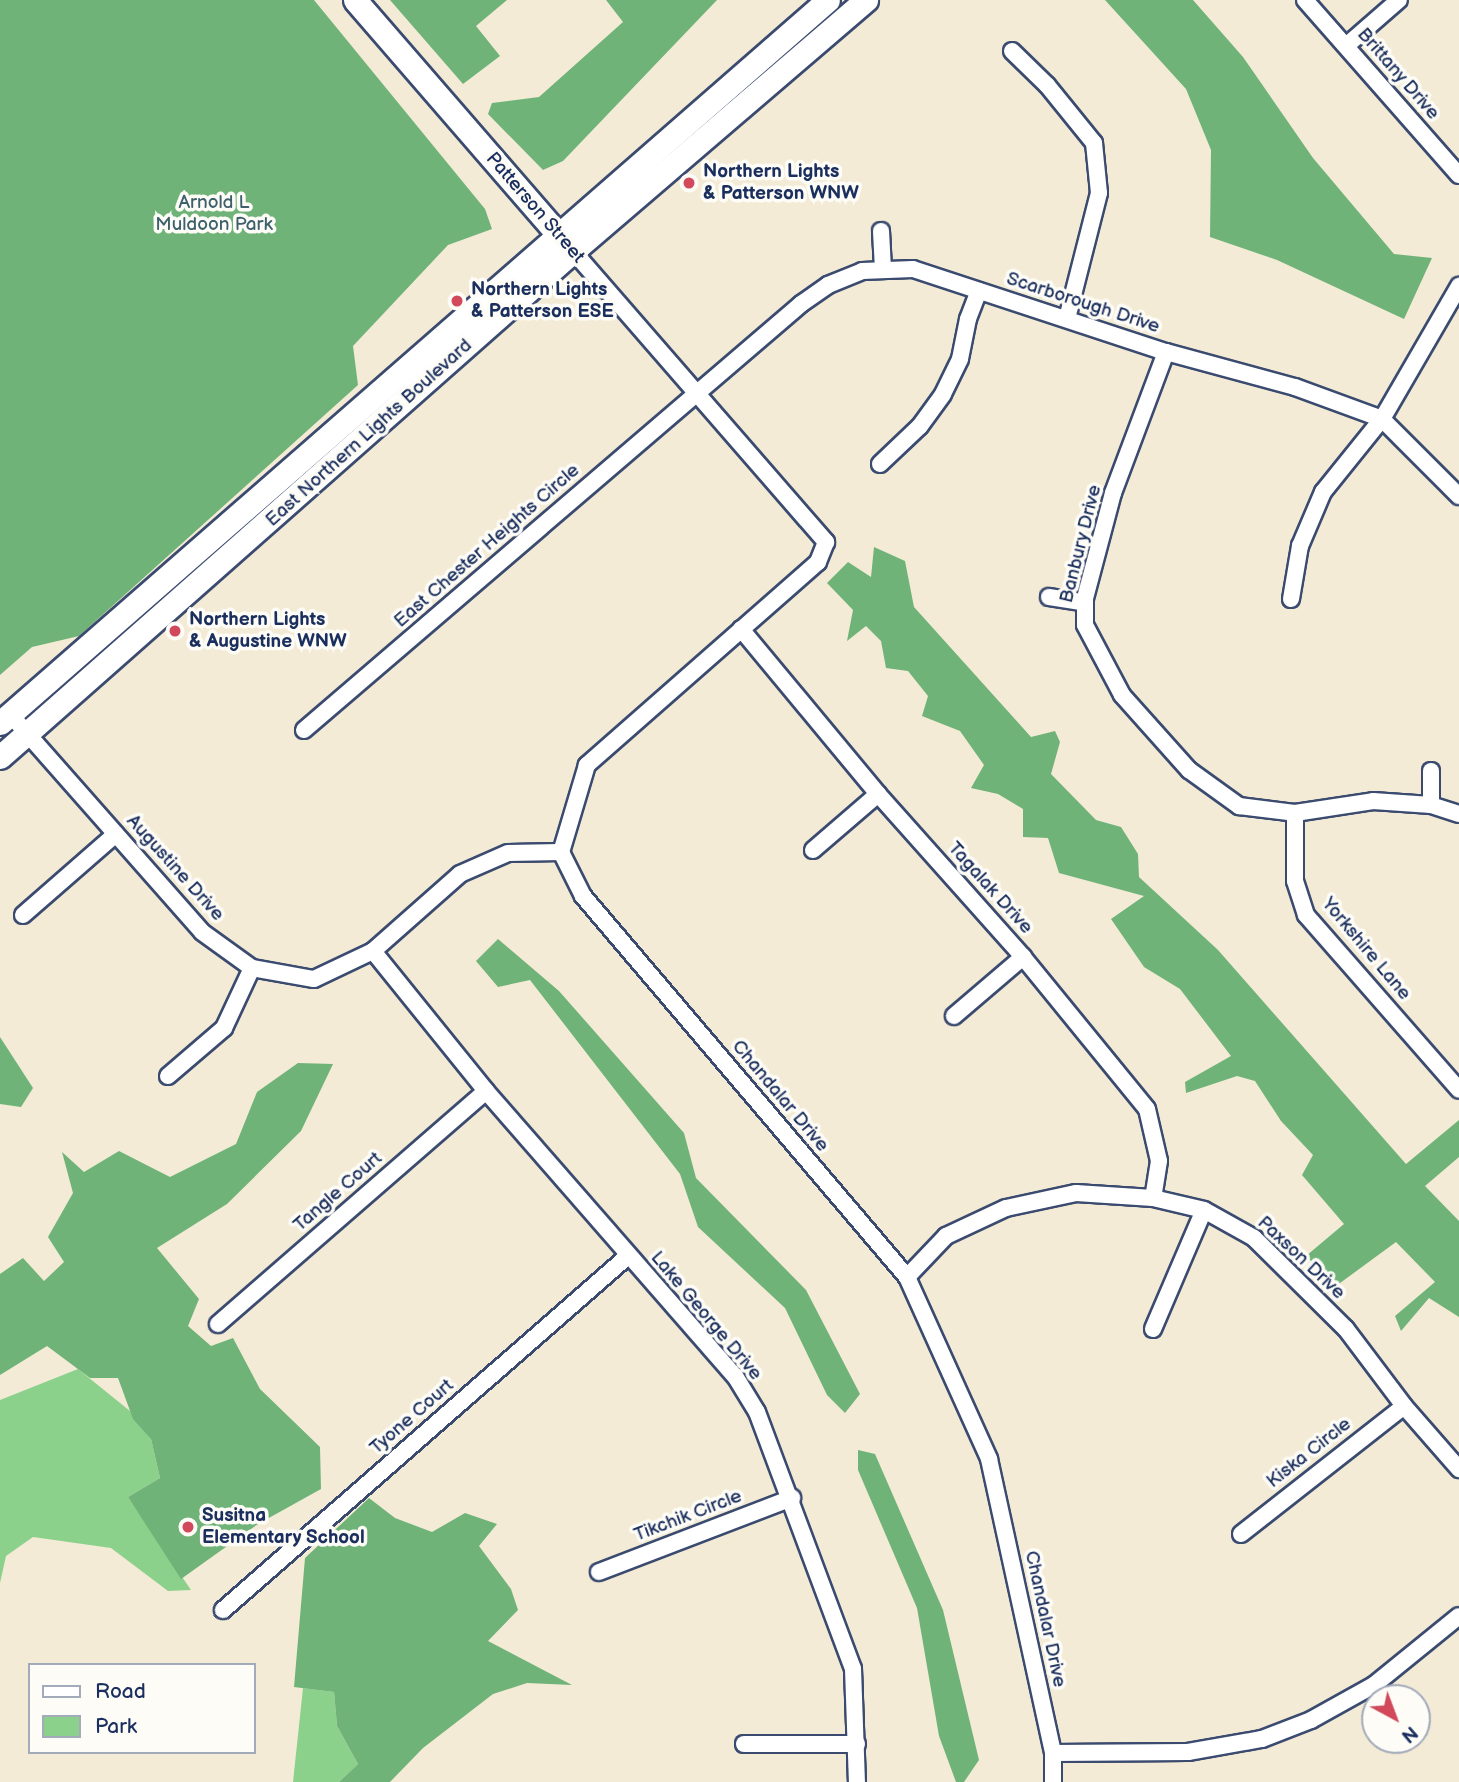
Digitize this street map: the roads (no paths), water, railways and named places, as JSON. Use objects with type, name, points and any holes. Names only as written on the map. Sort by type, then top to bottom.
[{"type":"main road","name":"Patterson Street","points":[[355,0],[566,243]]},
{"type":"main road","name":"East Northern Lights Boulevard","points":[[0,757],[566,243],[828,0]]},
{"type":"main road","name":"East Northern Lights Boulevard","points":[[5,719],[566,243],[866,0]]},
{"type":"street","name":"Brittany Drive","points":[[1305,0],[1459,175]]},
{"type":"street","points":[[1346,46],[1399,0]]},
{"type":"street","points":[[1012,51],[1047,85],[1094,143],[1099,192],[1066,319]]},
{"type":"street","points":[[881,231],[883,270]]},
{"type":"street","name":"Patterson Street","points":[[566,243],[826,542],[818,562],[741,629]]},
{"type":"street","name":"Scarborough Drive","points":[[697,393],[828,285],[862,271],[913,270],[1166,352],[1295,387],[1382,419],[1459,496]]},
{"type":"street","points":[[880,464],[920,426],[943,394],[960,359],[968,319],[979,291]]},
{"type":"street","points":[[1292,599],[1300,546],[1323,492],[1382,419],[1458,292]]},
{"type":"street","name":"Banbury Drive","points":[[1166,352],[1114,493],[1085,603],[1085,625],[1095,650],[1122,695],[1181,762],[1239,806],[1295,813],[1373,802],[1431,805],[1459,814]]},
{"type":"street","name":"East Chester Heights Circle","points":[[304,730],[697,393]]},
{"type":"street","points":[[1049,597],[1085,603]]},
{"type":"street","points":[[561,852],[587,765],[741,629]]},
{"type":"street","name":"Tagalak Drive","points":[[741,629],[878,794],[1023,957],[1147,1109],[1158,1161],[1153,1198]]},
{"type":"street","name":"Augustine Drive","points":[[5,719],[27,733],[202,932],[252,968],[314,979],[373,951],[460,874],[508,853],[561,852]]},
{"type":"street","points":[[1431,805],[1432,771]]},
{"type":"street","points":[[813,850],[878,794]]},
{"type":"street","name":"Yorkshire Lane","points":[[1295,813],[1296,881],[1306,915],[1459,1090]]},
{"type":"street","points":[[23,915],[116,834]]},
{"type":"street","name":"Chandalar Drive","points":[[561,852],[583,896],[906,1277],[989,1459],[1053,1753],[1052,1782]]},
{"type":"street","name":"Lake George Drive","points":[[373,951],[486,1091],[735,1376],[757,1412],[792,1498],[853,1669],[857,1782]]},
{"type":"street","points":[[954,1016],[1023,957]]},
{"type":"street","points":[[168,1076],[224,1028],[252,968]]},
{"type":"street","name":"Tangle Court","points":[[218,1324],[486,1091]]},
{"type":"street","name":"Paxson Drive","points":[[906,1277],[946,1237],[1006,1208],[1076,1193],[1153,1198],[1204,1210],[1263,1246],[1346,1329],[1404,1406],[1459,1469]]},
{"type":"street","points":[[1153,1329],[1204,1210]]},
{"type":"street","name":"Tyone Court","points":[[223,1610],[628,1256]]},
{"type":"street","name":"Kiska Circle","points":[[1241,1534],[1404,1406]]},
{"type":"street","name":"Tikchik Circle","points":[[599,1572],[792,1498]]},
{"type":"street","points":[[1053,1753],[1188,1752],[1262,1739],[1311,1720],[1374,1685],[1459,1616]]},
{"type":"street","points":[[744,1744],[857,1744]]},
{"type":"place","name":"Northern Lights & Patterson WNW","points":[[689,183]]},
{"type":"place","name":"Northern Lights & Patterson ESE","points":[[457,301]]},
{"type":"place","name":"Northern Lights & Augustine WNW","points":[[175,631]]},
{"type":"place","name":"Susitna Elementary School","points":[[188,1527]]},
{"type":"park label","name":"Arnold L Muldoon Park","points":[[214,214]]}]
